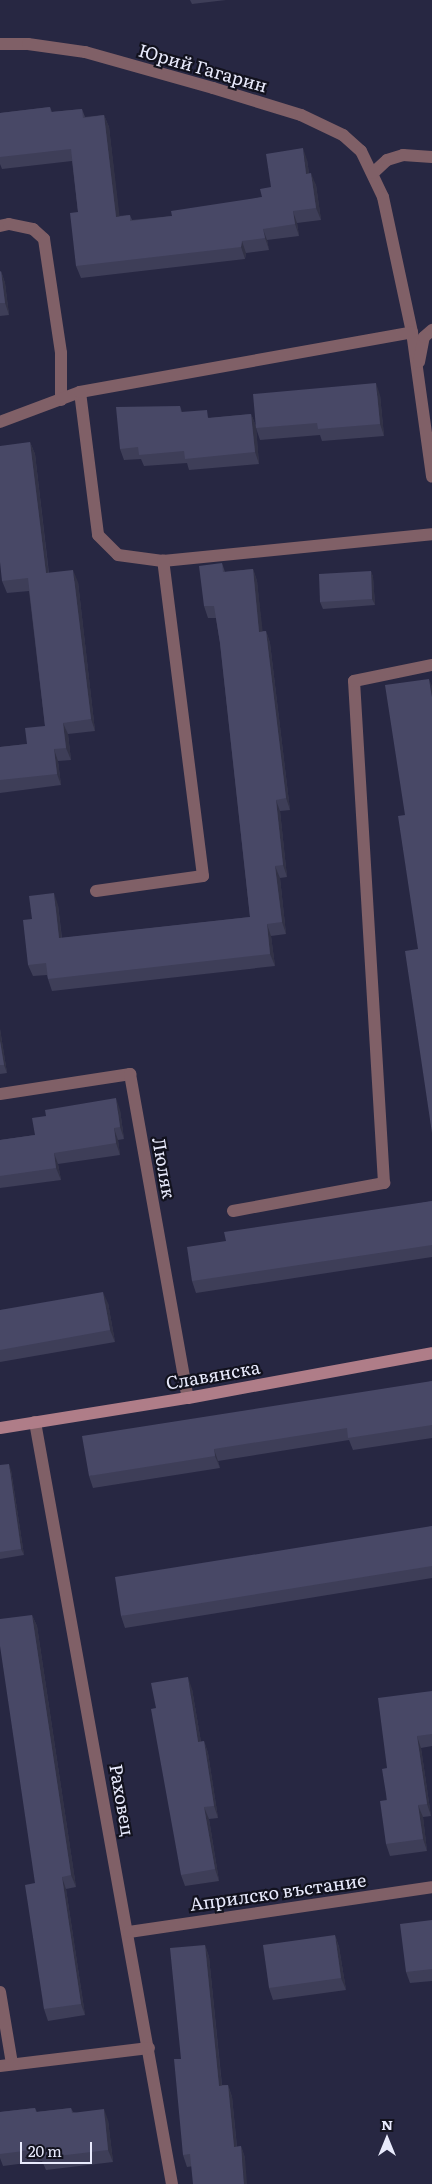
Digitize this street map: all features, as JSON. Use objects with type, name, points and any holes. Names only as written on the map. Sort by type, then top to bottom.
[{"type":"street","name":"Юрий Гагарин","points":[[0,44],[28,44],[85,52],[301,115],[344,136],[361,151],[383,197],[412,332],[432,476]]},
{"type":"street","points":[[373,173],[387,160],[403,155],[432,157]]},
{"type":"street","points":[[0,226],[10,224],[33,229],[44,239],[61,353],[61,400]]},
{"type":"street","points":[[417,372],[424,337],[432,330]]},
{"type":"street","points":[[0,422],[80,392],[412,332]]},
{"type":"street","points":[[80,392],[98,535],[118,555],[163,561],[432,534]]},
{"type":"street","points":[[96,891],[203,876],[163,561]]},
{"type":"street","points":[[232,1211],[384,1183],[354,681],[432,665]]},
{"type":"street","name":"Люляк","points":[[0,1094],[130,1074],[188,1398]]},
{"type":"street","name":"Славянска","points":[[0,1428],[188,1398],[432,1352]]},
{"type":"street","name":"Раховец","points":[[35,1422],[129,1932],[172,2184]]},
{"type":"street","name":"Априлско въстание","points":[[129,1932],[432,1887]]},
{"type":"street","points":[[0,1992],[6,2065],[149,2048]]},
{"type":"building","points":[[50,107],[51,112],[82,109],[83,118],[104,115],[116,217],[130,215],[130,221],[172,216],[171,211],[262,197],[260,189],[271,187],[266,154],[303,148],[306,174],[311,173],[316,208],[293,211],[295,224],[263,229],[265,238],[242,241],[241,247],[76,266],[70,213],[78,212],[71,149],[0,157],[0,113]]},
{"type":"building","points":[[1,271],[5,303],[0,303]]},
{"type":"building","points":[[376,383],[380,424],[318,429],[317,423],[256,428],[253,394]]},
{"type":"building","points":[[180,406],[181,412],[207,410],[208,418],[251,414],[255,452],[185,459],[184,451],[139,455],[138,447],[120,449],[116,407]]},
{"type":"building","points":[[30,442],[46,573],[73,570],[91,719],[63,723],[66,748],[54,749],[57,774],[0,780],[0,747],[27,744],[25,728],[45,726],[28,578],[2,581],[0,562],[0,446]]},
{"type":"building","points":[[222,563],[223,572],[253,569],[259,632],[266,631],[286,798],[276,800],[283,865],[275,866],[282,922],[267,924],[270,954],[48,979],[46,963],[28,965],[23,920],[32,919],[29,896],[54,893],[59,938],[250,917],[220,643],[214,606],[204,606],[199,566]]},
{"type":"building","points":[[371,571],[372,599],[320,602],[319,574]]},
{"type":"building","points":[[429,679],[432,697],[432,1133],[405,951],[418,949],[398,816],[405,815],[385,685]]},
{"type":"building","points":[[0,1041],[4,1065],[0,1065]]},
{"type":"building","points":[[116,1098],[120,1127],[114,1128],[116,1143],[54,1153],[56,1168],[0,1176],[0,1140],[35,1135],[32,1118],[46,1116],[45,1110]]},
{"type":"building","points":[[432,1201],[432,1245],[192,1281],[187,1247],[226,1241],[224,1232]]},
{"type":"building","points":[[103,1292],[110,1330],[0,1350],[0,1310]]},
{"type":"building","points":[[432,1381],[432,1425],[348,1438],[347,1428],[214,1449],[215,1456],[89,1476],[82,1436]]},
{"type":"building","points":[[9,1464],[21,1549],[0,1552],[0,1465]]},
{"type":"building","points":[[432,1526],[432,1566],[121,1616],[115,1577]]},
{"type":"building","points":[[32,1615],[71,1875],[62,1877],[81,2004],[44,2009],[25,1885],[35,1883],[0,1646],[0,1619]]},
{"type":"building","points":[[188,1677],[198,1742],[204,1741],[214,1806],[204,1807],[215,1869],[181,1875],[151,1709],[156,1708],[151,1683]]},
{"type":"building","points":[[432,1691],[432,1734],[417,1736],[427,1804],[418,1805],[423,1839],[386,1844],[380,1801],[387,1800],[382,1769],[387,1768],[378,1698]]},
{"type":"building","points":[[432,1920],[432,1969],[406,1972],[400,1924]]},
{"type":"building","points":[[335,1935],[341,1978],[269,1988],[263,1945]]},
{"type":"building","points":[[205,1945],[219,2086],[228,2085],[234,2147],[241,2146],[244,2184],[193,2184],[190,2154],[183,2155],[174,2059],[181,2059],[170,1948]]},
{"type":"building","points":[[35,2108],[36,2112],[71,2108],[72,2113],[104,2109],[108,2150],[41,2158],[40,2149],[0,2154],[0,2112]]}]
